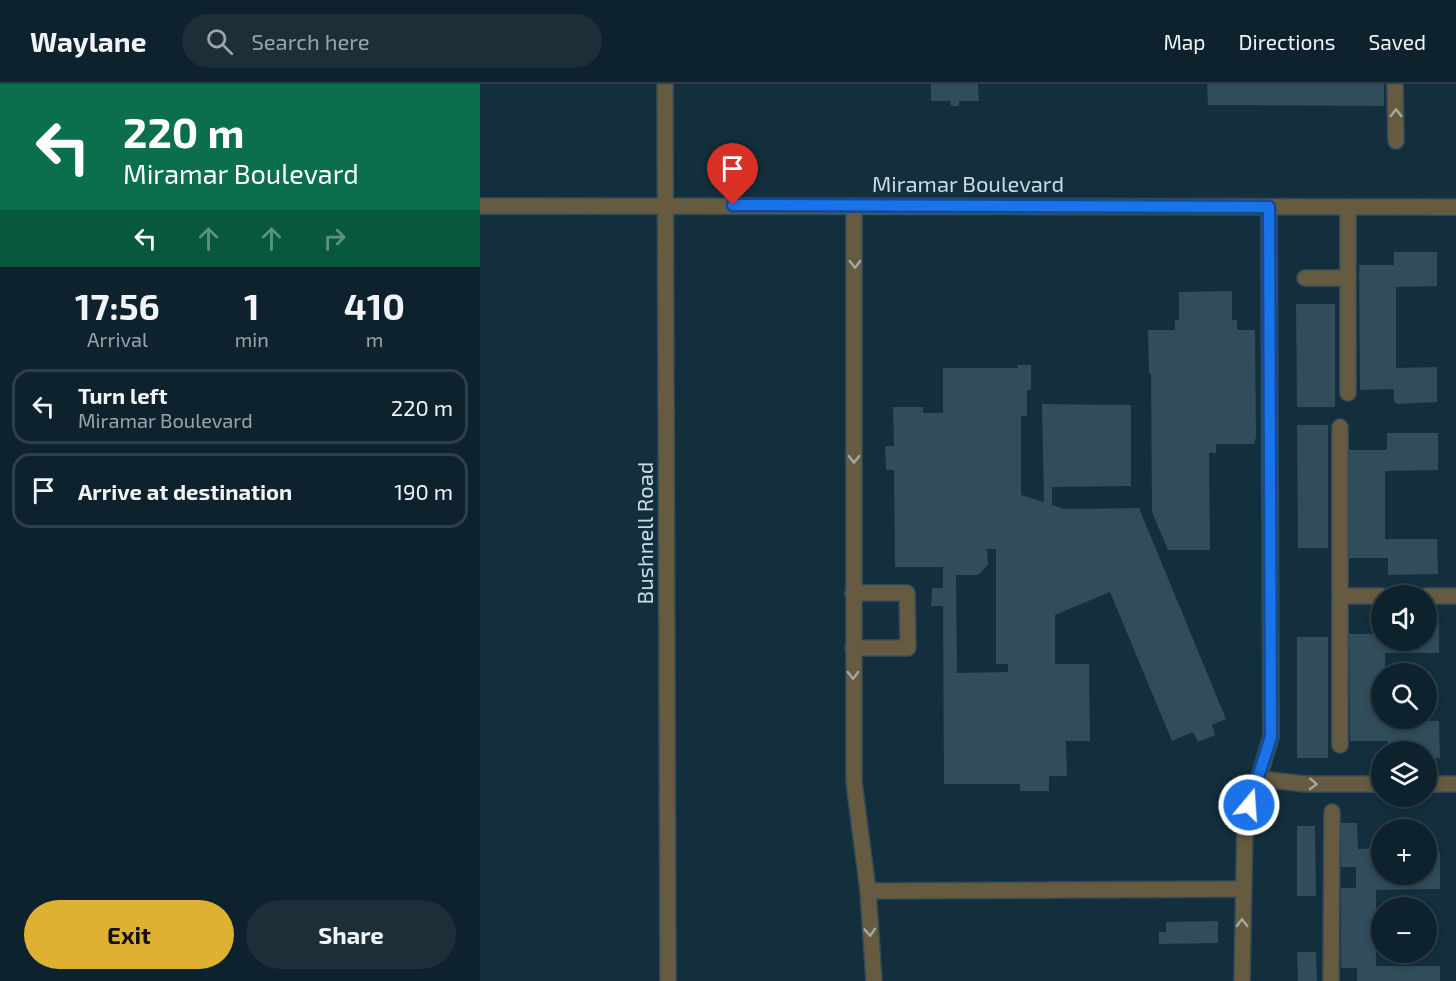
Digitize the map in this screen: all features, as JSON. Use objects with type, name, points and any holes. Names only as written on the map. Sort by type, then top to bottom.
[{"type":"street","name":"Bushnell Road","points":[[665,84],[668,981]]},
{"type":"street","points":[[1395,85],[1396,141]]},
{"type":"street","name":"Miramar Boulevard","points":[[480,206],[1456,207]]},
{"type":"street","points":[[854,206],[854,782],[868,891],[874,981]]},
{"type":"street","points":[[1242,981],[1245,823],[1271,737],[1269,207]]},
{"type":"street","points":[[1348,207],[1348,393]]},
{"type":"street","points":[[1305,278],[1348,278]]},
{"type":"street","points":[[1340,427],[1340,745]]},
{"type":"street","points":[[853,593],[907,593],[908,648],[853,648]]},
{"type":"street","points":[[1340,596],[1371,596]]},
{"type":"street","points":[[1437,596],[1456,596]]},
{"type":"street","points":[[1256,784],[1270,780],[1306,784],[1371,784]]},
{"type":"street","points":[[1437,784],[1456,784]]},
{"type":"street","points":[[1331,981],[1332,812]]},
{"type":"street","points":[[868,891],[1243,889]]},
{"type":"building","points":[[931,84],[978,84],[979,101],[959,101],[959,106],[951,106],[950,101],[931,101]]},
{"type":"building","points":[[1207,84],[1384,84],[1384,106],[1208,105]]},
{"type":"building","points":[[1394,252],[1437,252],[1437,286],[1396,287],[1396,368],[1437,367],[1437,402],[1398,404],[1394,402],[1394,389],[1360,390],[1359,265],[1394,265]]},
{"type":"building","points":[[1232,291],[1232,320],[1237,320],[1237,330],[1255,330],[1256,437],[1254,444],[1216,444],[1216,453],[1209,453],[1210,550],[1168,550],[1152,512],[1151,374],[1149,374],[1148,330],[1175,330],[1175,320],[1179,320],[1179,292]]},
{"type":"building","points":[[1296,304],[1335,304],[1335,407],[1297,407]]},
{"type":"building","points":[[1018,365],[1031,365],[1031,390],[1027,390],[1027,416],[1021,416],[1021,495],[1044,502],[1042,404],[1131,405],[1131,486],[1052,487],[1052,505],[1064,509],[1139,508],[1226,719],[1212,725],[1215,735],[1198,742],[1193,732],[1172,741],[1110,592],[1055,615],[1055,664],[1089,664],[1090,741],[1066,741],[1067,776],[1049,776],[1049,791],[1020,791],[1020,784],[944,784],[943,606],[931,606],[932,588],[943,588],[943,567],[895,567],[894,470],[886,470],[885,446],[894,446],[893,407],[923,407],[923,413],[943,413],[943,368],[1018,368]],"holes":[[[987,549],[996,549],[996,664],[1008,664],[1008,672],[957,673],[956,575],[978,575],[988,565]]]},
{"type":"building","points":[[1297,425],[1328,425],[1328,548],[1298,548]]},
{"type":"building","points":[[1387,433],[1438,433],[1438,470],[1385,471],[1385,539],[1437,539],[1438,574],[1388,575],[1388,558],[1349,558],[1349,450],[1387,450]]},
{"type":"building","points":[[1437,617],[1439,617],[1439,653],[1385,653],[1385,663],[1371,663],[1371,729],[1437,729],[1437,721],[1439,721],[1440,758],[1437,758],[1437,741],[1350,741],[1349,634],[1371,634],[1371,651],[1437,651]]},
{"type":"building","points":[[1297,637],[1328,637],[1328,758],[1297,758]]},
{"type":"building","points":[[1341,823],[1357,823],[1358,849],[1371,848],[1371,885],[1437,885],[1437,852],[1440,852],[1440,889],[1376,890],[1376,897],[1371,897],[1371,963],[1376,963],[1376,966],[1440,966],[1440,981],[1357,981],[1357,968],[1341,968],[1341,888],[1356,888],[1356,867],[1341,867]]},
{"type":"building","points":[[1297,826],[1315,826],[1316,896],[1297,896]]},
{"type":"building","points":[[1218,921],[1218,943],[1159,944],[1159,932],[1166,932],[1166,922]]},
{"type":"building","points":[[1297,952],[1316,952],[1317,981],[1298,981]]},
{"type":"route","points":[[733,205],[1269,207],[1271,737],[1249,805]]}]
